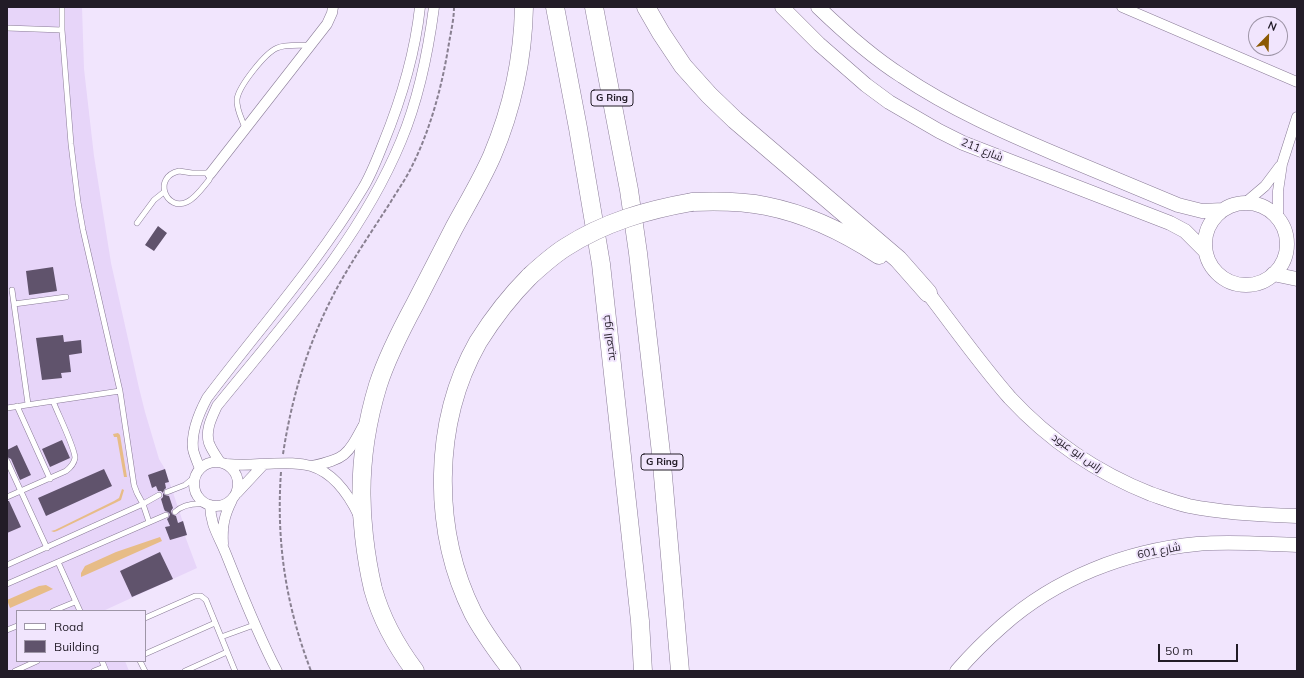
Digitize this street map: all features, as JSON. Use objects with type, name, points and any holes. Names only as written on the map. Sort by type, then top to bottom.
[{"type":"highway","points":[[415,671],[406,659],[386,624],[374,590],[363,525],[363,460],[372,408],[379,384],[402,329],[492,155],[511,98],[518,66],[524,23],[524,7]]},
{"type":"highway","name":"خور العديد","points":[[555,7],[578,128],[600,264],[637,598],[643,671]]},
{"type":"highway","name":"G Ring","points":[[594,7],[627,182],[637,246],[661,453],[680,671]]},
{"type":"highway","points":[[646,7],[683,66],[709,95],[735,120],[898,259],[928,293]]},
{"type":"highway","points":[[512,671],[490,642],[473,613],[460,582],[445,519],[443,458],[455,397],[466,368],[478,343],[492,320],[510,296],[530,276],[565,247],[587,234],[614,222],[663,207],[692,202],[734,202],[766,206],[797,214],[831,227],[883,257],[928,293]]},
{"type":"main road","name":"شارع 211","points":[[782,7],[842,65],[889,102],[915,118],[963,143],[1170,223],[1185,231],[1206,252]]},
{"type":"main road","points":[[818,7],[857,42],[901,76],[972,117],[1018,138],[1178,205],[1202,211],[1223,210]]},
{"type":"main road","points":[[1252,203],[1266,208],[1278,218],[1292,246],[1287,250],[1280,268],[1267,279],[1253,284],[1245,284],[1230,281],[1217,272],[1206,252],[1206,236],[1208,229],[1216,216],[1223,210],[1229,206],[1252,203]]},
{"type":"main road","points":[[1273,274],[1297,279]]},
{"type":"main road","name":"راس ابو عبود","points":[[928,293],[1011,398],[1035,422],[1066,448],[1097,468],[1127,484],[1187,505],[1223,511],[1297,516]]},
{"type":"main road","name":"شارع 601","points":[[957,671],[980,646],[1003,625],[1032,603],[1095,568],[1132,556],[1197,544],[1228,543],[1297,546]]},
{"type":"street","points":[[210,174],[246,130],[311,45],[330,19],[333,7]]},
{"type":"street","points":[[264,464],[235,496],[222,506],[209,505],[199,497],[194,487],[198,473],[193,449],[193,434],[198,415],[207,398],[318,255],[367,180],[391,124],[406,79],[418,30],[420,7]]},
{"type":"street","points":[[224,548],[223,525],[227,511],[235,496],[239,484],[236,474],[230,467],[223,463],[209,442],[208,430],[210,420],[217,406],[296,311],[327,269],[363,215],[390,166],[403,135],[418,91],[427,52],[434,7]]},
{"type":"street","points":[[1122,7],[1297,82]]},
{"type":"street","points":[[1278,218],[1278,191],[1282,164],[1297,118]]},
{"type":"street","points":[[1245,203],[1265,186],[1282,164]]},
{"type":"street","points":[[198,473],[209,463],[264,464],[282,462],[312,466],[338,460],[345,455],[352,446],[372,408]]},
{"type":"street","points":[[312,466],[325,473],[335,481],[352,503],[363,525]]},
{"type":"street","points":[[209,505],[212,524],[224,548],[254,625],[277,671]]},
{"type":"lane","points":[[62,7],[62,30],[71,144],[78,202],[120,391],[134,485],[143,504],[149,522]]},
{"type":"lane","points":[[7,28],[62,30]]},
{"type":"lane","points":[[246,130],[238,109],[237,99],[243,85],[271,51],[281,47],[311,45]]},
{"type":"lane","points":[[179,171],[210,174],[209,180],[188,202],[183,204],[173,202],[164,192],[164,186],[167,178],[174,172],[179,171]]},
{"type":"lane","points":[[137,223],[154,200],[164,192]]},
{"type":"lane","points":[[12,290],[28,404]]},
{"type":"lane","points":[[14,304],[66,297]]},
{"type":"lane","points":[[7,408],[120,391]]},
{"type":"lane","points":[[7,497],[66,471],[73,464],[75,459],[73,449],[53,401]]},
{"type":"lane","points":[[17,406],[50,479]]},
{"type":"lane","points":[[7,461],[47,548]]},
{"type":"lane","points":[[168,492],[185,485],[198,473]]},
{"type":"lane","points":[[7,565],[143,504],[159,495]]},
{"type":"lane","points":[[175,512],[178,508],[189,505],[209,505]]},
{"type":"lane","points":[[7,584],[166,516]]},
{"type":"lane","points":[[58,562],[79,610]]},
{"type":"lane","points":[[146,618],[198,595],[201,596],[206,600],[235,671]]},
{"type":"lane","points":[[55,610],[75,602]]},
{"type":"lane","points":[[146,654],[215,623]]},
{"type":"lane","points":[[221,637],[254,625]]},
{"type":"lane","points":[[185,671],[227,652]]},
{"type":"lane","points":[[15,671],[35,662]]},
{"type":"lane","points":[[140,662],[145,671]]},
{"type":"lane","points":[[94,671],[105,669]]},
{"type":"path","points":[[311,671],[296,625],[285,577],[280,522],[282,462],[286,431],[299,378],[310,346],[337,289],[408,173],[420,148],[440,91],[446,64],[454,7]]},
{"type":"shaded area","points":[[7,7],[82,7],[84,69],[94,156],[111,263],[145,412],[159,459],[165,469],[187,534],[185,536],[197,568],[105,610],[16,610],[16,662],[125,662],[129,671],[7,671]]},
{"type":"shaded area","points":[[118,433],[120,435],[127,477],[124,477],[117,437],[114,437],[113,434]]},
{"type":"shaded area","points":[[122,489],[124,490],[121,500],[57,531],[51,531],[114,501],[119,498]]},
{"type":"shaded area","points":[[160,537],[162,541],[81,577],[81,573],[85,566],[116,552]]},
{"type":"shaded area","points":[[46,585],[53,589],[10,608],[7,600],[39,586]]},
{"type":"building","points":[[158,226],[167,233],[154,251],[145,245]]},
{"type":"building","points":[[53,267],[57,291],[29,295],[26,271]]},
{"type":"building","points":[[63,335],[64,342],[81,340],[82,353],[69,355],[71,372],[61,373],[62,378],[42,380],[36,338]]},
{"type":"building","points":[[62,440],[70,458],[50,467],[42,449]]},
{"type":"building","points":[[17,445],[31,475],[20,480],[11,459],[7,457],[7,450]]},
{"type":"building","points":[[104,469],[112,486],[46,516],[38,498]]},
{"type":"building","points":[[165,469],[169,482],[165,483],[166,488],[163,493],[158,491],[156,486],[152,488],[148,475]]},
{"type":"building","points":[[163,493],[169,496],[173,508],[171,511],[172,514],[176,516],[178,523],[183,521],[187,535],[170,540],[165,527],[170,526],[167,519],[170,514],[164,509],[161,499],[163,497]]},
{"type":"building","points":[[7,501],[9,501],[21,527],[7,533]]},
{"type":"building","points":[[160,552],[173,579],[132,597],[120,571]]}]
